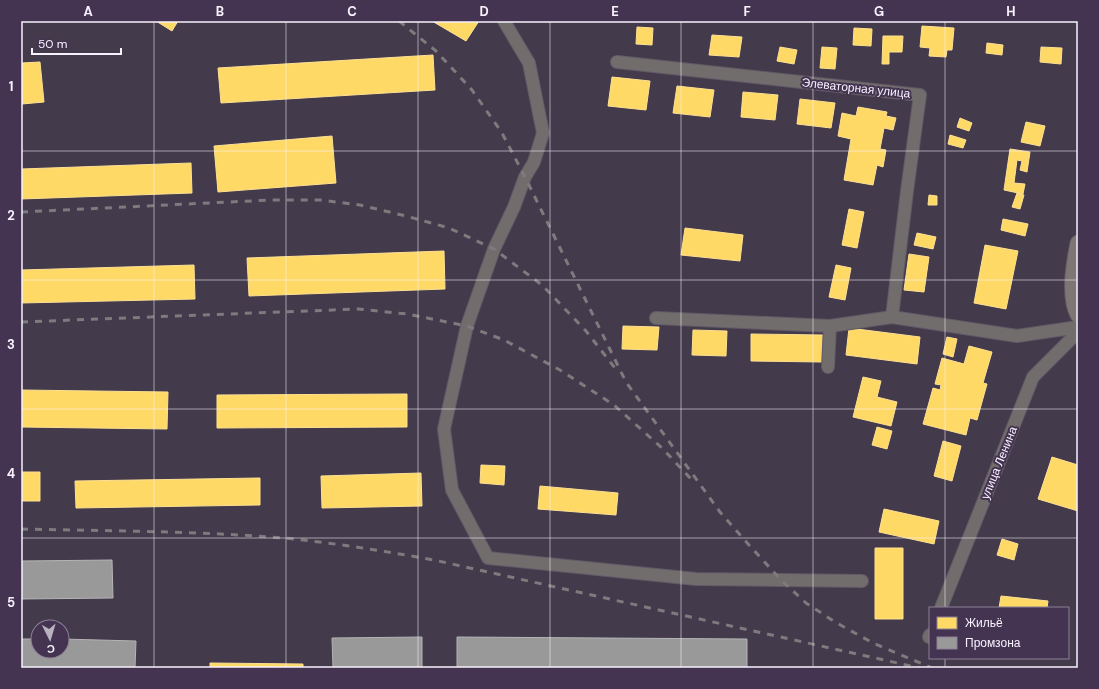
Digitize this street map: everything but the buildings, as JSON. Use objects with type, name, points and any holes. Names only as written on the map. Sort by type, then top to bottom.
[{"type":"main road","points":[[1078,243],[1073,284],[1074,307],[1078,315]]},
{"type":"street","points":[[504,21],[529,63],[543,133],[534,162],[525,177],[514,207],[494,249],[467,326],[444,428],[452,490],[488,558],[696,579],[862,581]]},
{"type":"street","name":"Элеваторная улица","points":[[617,62],[920,95],[892,317]]},
{"type":"street","points":[[656,318],[830,326],[892,317],[1017,336],[1078,327]]},
{"type":"street","points":[[828,367],[830,326]]},
{"type":"street","name":"улица Ленина","points":[[941,607],[1033,377],[1078,332]]},
{"type":"railway","points":[[399,21],[436,51],[472,90],[502,133],[626,382],[720,512],[782,581],[806,603],[835,622],[873,643],[932,668]]},
{"type":"railway","points":[[21,212],[271,200],[320,200],[360,205],[406,216],[449,228],[494,249],[542,285],[586,331],[615,368]]},
{"type":"railway","points":[[21,322],[358,309],[407,314],[467,326],[504,340],[560,370],[614,405],[662,448],[691,479]]},
{"type":"railway","points":[[21,529],[219,534],[284,538],[359,548],[434,560],[920,668]]}]
